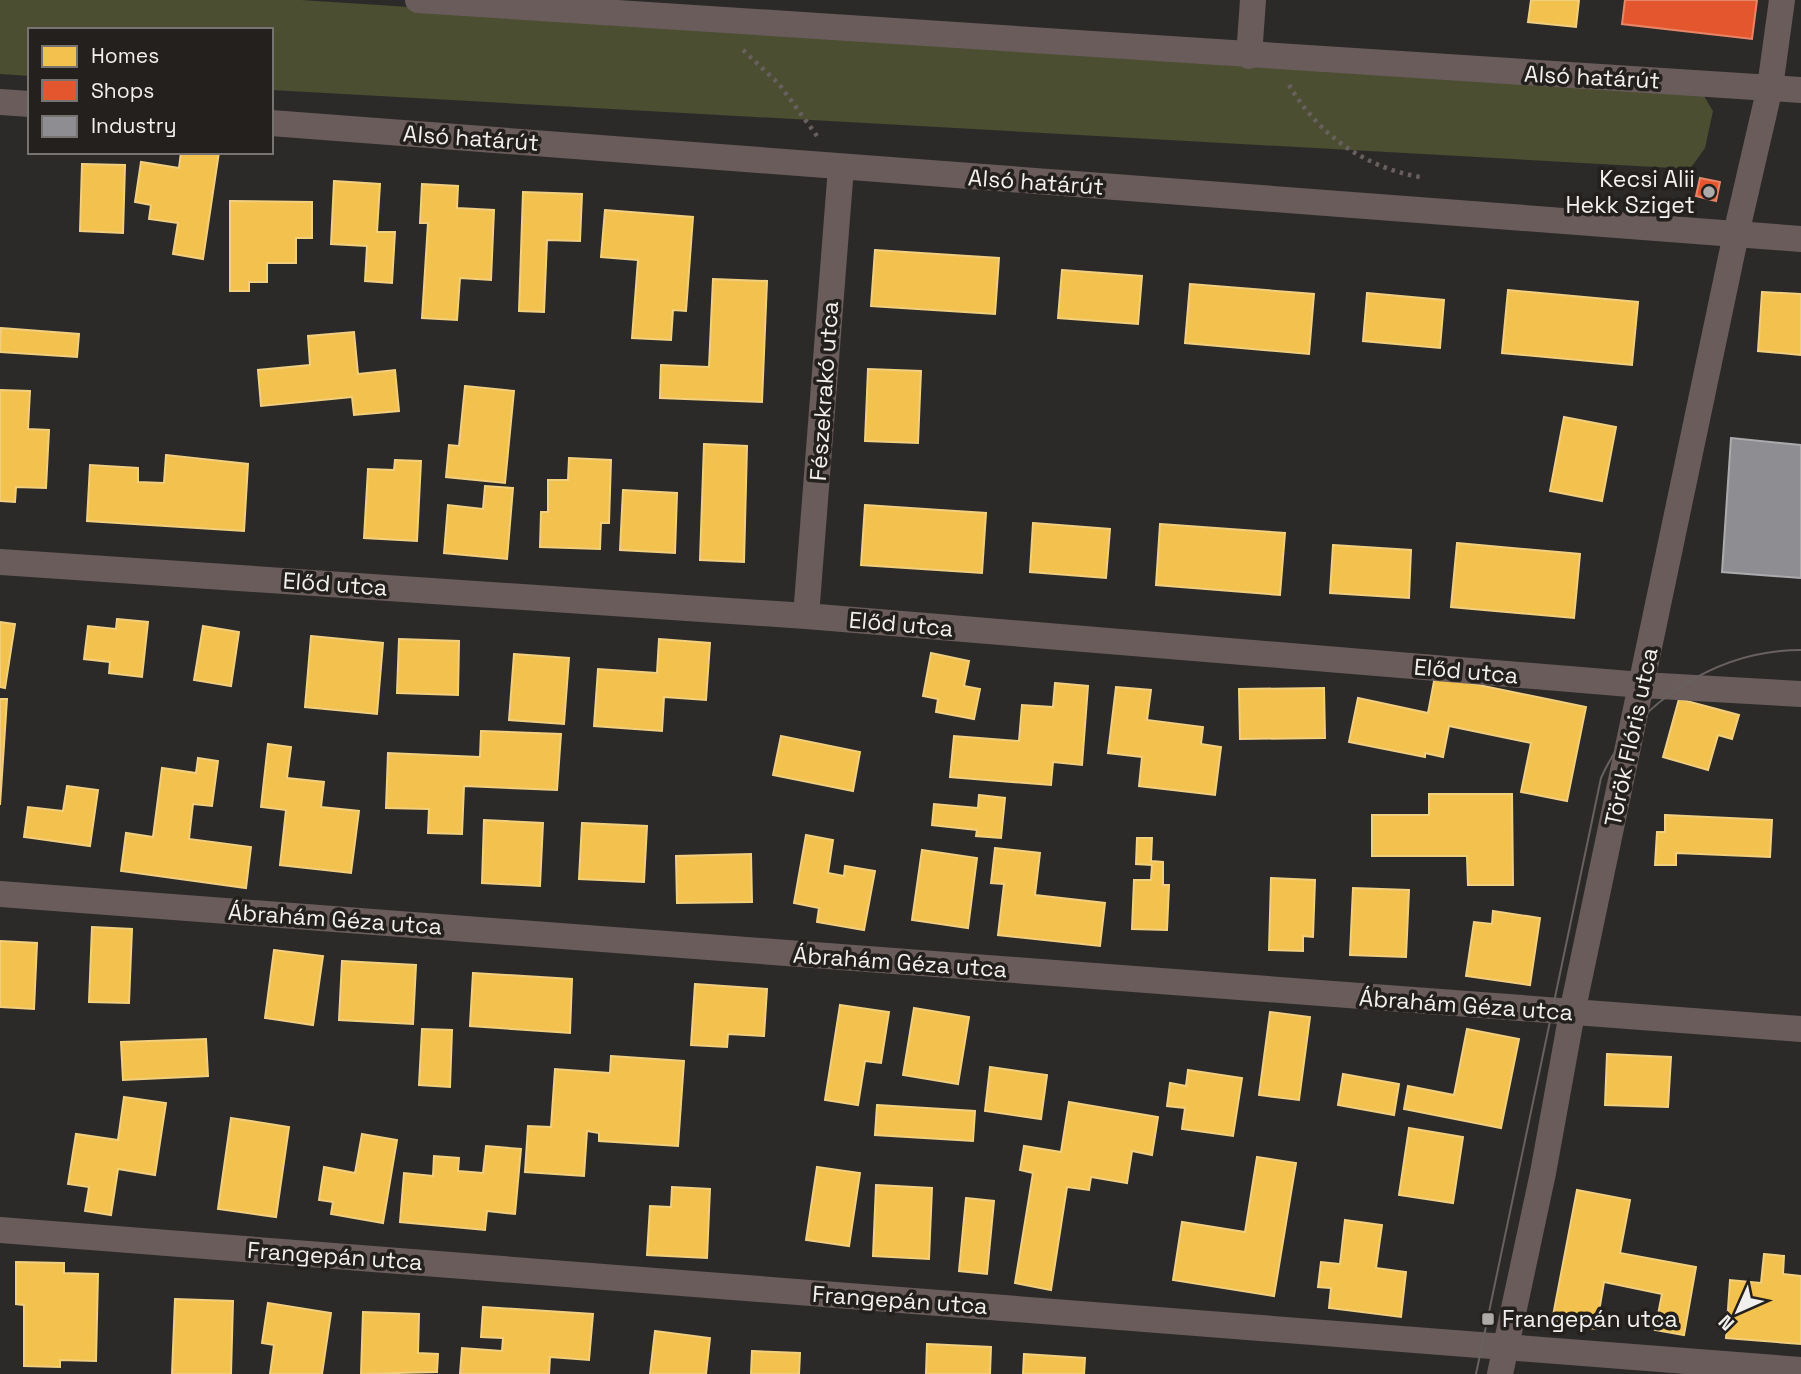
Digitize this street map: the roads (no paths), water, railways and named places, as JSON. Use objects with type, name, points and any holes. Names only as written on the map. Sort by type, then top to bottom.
[{"type":"street","name":"Alsó határút","points":[[418,0],[710,10],[1249,56],[1768,94],[1801,90]]},
{"type":"street","points":[[1249,56],[1253,0]]},
{"type":"street","name":"Török Flóris utca","points":[[1500,1374],[1543,1173],[1572,1013],[1768,94],[1782,0]]},
{"type":"street","points":[[0,102],[28,104]]},
{"type":"street","name":"Alsó határút","points":[[273,123],[1801,239]]},
{"type":"street","name":"Fészekrakó utca","points":[[806,616],[841,167]]},
{"type":"street","name":"Előd utca","points":[[0,562],[806,616],[1642,685],[1801,694]]},
{"type":"street","name":"Ábrahám Géza utca","points":[[0,894],[1801,1029]]},
{"type":"street","name":"Frangepán utca","points":[[0,1230],[1801,1370]]},
{"type":"tram line","points":[[1476,1374],[1601,778],[1616,751],[1635,726],[1657,704],[1683,686],[1710,670],[1740,659],[1770,652],[1801,650]]},
{"type":"place","name":"Kecsi Alii Hekk Sziget","points":[[1709,192]]},
{"type":"place","name":"Frangepán utca","points":[[1488,1319]]}]
